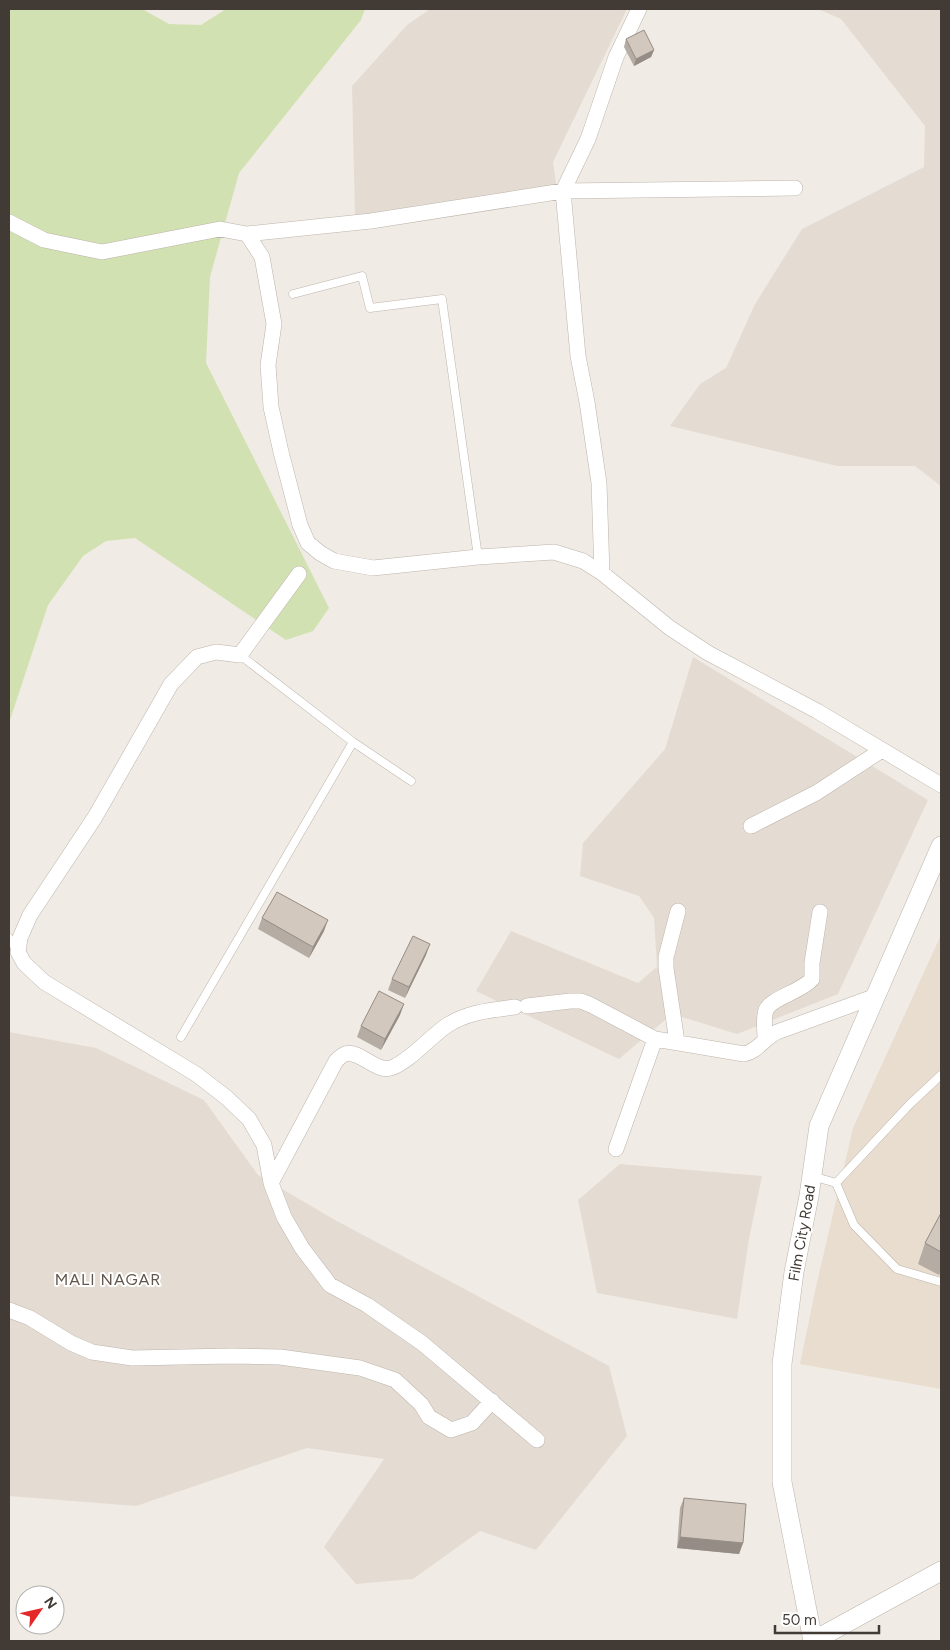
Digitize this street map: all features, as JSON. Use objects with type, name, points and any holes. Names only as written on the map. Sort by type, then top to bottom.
[{"type":"street","points":[[602,573],[599,483],[588,402],[578,356],[563,191],[588,139],[616,57],[639,9]]},
{"type":"street","points":[[9,222],[44,240],[102,252],[220,229],[247,234],[372,221],[563,191],[795,188]]},
{"type":"street","points":[[247,234],[262,257],[274,324],[268,365],[271,407],[300,525],[308,542],[320,554],[334,561],[373,568],[478,557],[554,552],[583,561],[602,573],[670,628],[708,653],[817,711],[941,785]]},
{"type":"street","points":[[299,574],[240,655],[216,652],[197,657],[171,684],[95,817],[30,915],[20,938],[18,952],[24,963],[44,982],[196,1074],[250,1119],[264,1145],[271,1183],[284,1217],[302,1248],[330,1285],[367,1305],[422,1343],[537,1440]]},
{"type":"street","points":[[751,826],[816,793],[882,750]]},
{"type":"street","name":"Film City Road","points":[[813,1641],[782,1482],[782,1364],[794,1272],[812,1176],[819,1126],[941,846]]},
{"type":"street","points":[[677,1042],[666,957],[678,911]]},
{"type":"street","points":[[765,1039],[765,1012],[770,1003],[806,986],[812,979],[812,963],[820,912]]},
{"type":"street","points":[[271,1183],[336,1061],[344,1054],[352,1054],[381,1068],[389,1069],[399,1064],[446,1026],[478,1011],[581,1001],[655,1039],[744,1054],[754,1051],[765,1039],[777,1032],[876,996]]},
{"type":"street","points":[[616,1149],[655,1039]]},
{"type":"street","points":[[9,1310],[30,1318],[70,1343],[92,1352],[132,1358],[232,1356],[280,1358],[360,1368],[395,1380],[421,1404],[428,1417],[451,1430],[472,1424],[492,1401]]},
{"type":"street","points":[[813,1641],[941,1572]]},
{"type":"lane","points":[[293,294],[362,276],[370,308],[442,298],[478,557]]},
{"type":"lane","points":[[240,655],[353,742],[411,780]]},
{"type":"lane","points":[[182,1037],[353,742]]},
{"type":"lane","points":[[9,938],[18,952]]},
{"type":"lane","points":[[836,1183],[909,1106],[941,1076]]},
{"type":"lane","points":[[812,1176],[836,1183]]},
{"type":"lane","points":[[836,1183],[854,1225],[897,1269],[941,1282]]},
{"type":"shaded area","points":[[430,9],[627,9],[553,162],[557,190],[355,216],[352,86],[407,25]]},
{"type":"shaded area","points":[[818,9],[941,9],[941,486],[915,466],[837,466],[670,426],[700,384],[726,368],[755,304],[802,229],[924,167],[925,126],[841,19]]},
{"type":"shaded area","points":[[693,657],[928,800],[838,994],[737,1034],[672,1014],[619,1059],[476,991],[511,931],[638,983],[657,967],[654,918],[639,896],[580,876],[583,843],[665,749]]},
{"type":"shaded area","points":[[941,935],[941,1389],[800,1364],[853,1128]]},
{"type":"shaded area","points":[[9,1032],[96,1048],[204,1100],[258,1175],[335,1220],[609,1366],[627,1436],[536,1550],[480,1531],[413,1579],[356,1584],[324,1547],[384,1459],[307,1448],[136,1506],[9,1496]]},
{"type":"shaded area","points":[[620,1164],[762,1176],[749,1239],[737,1319],[597,1293],[578,1200]]},
{"type":"green space","points":[[9,9],[142,9],[169,24],[201,25],[226,9],[365,9],[361,20],[239,173],[210,277],[206,363],[329,608],[313,631],[286,640],[135,538],[106,541],[83,556],[48,605],[9,723]]},
{"type":"building","points":[[644,30],[654,50],[636,59],[626,39]]},
{"type":"building","points":[[277,892],[328,920],[313,947],[262,918]]},
{"type":"building","points":[[413,936],[430,944],[409,987],[392,979]]},
{"type":"building","points":[[379,991],[404,1004],[385,1039],[361,1026]]},
{"type":"building","points":[[941,1213],[941,1252],[925,1243]]},
{"type":"building","points":[[684,1498],[746,1504],[743,1543],[680,1537]]},
{"type":"district","name":"MALI NAGAR","points":[[108,1279]]}]
